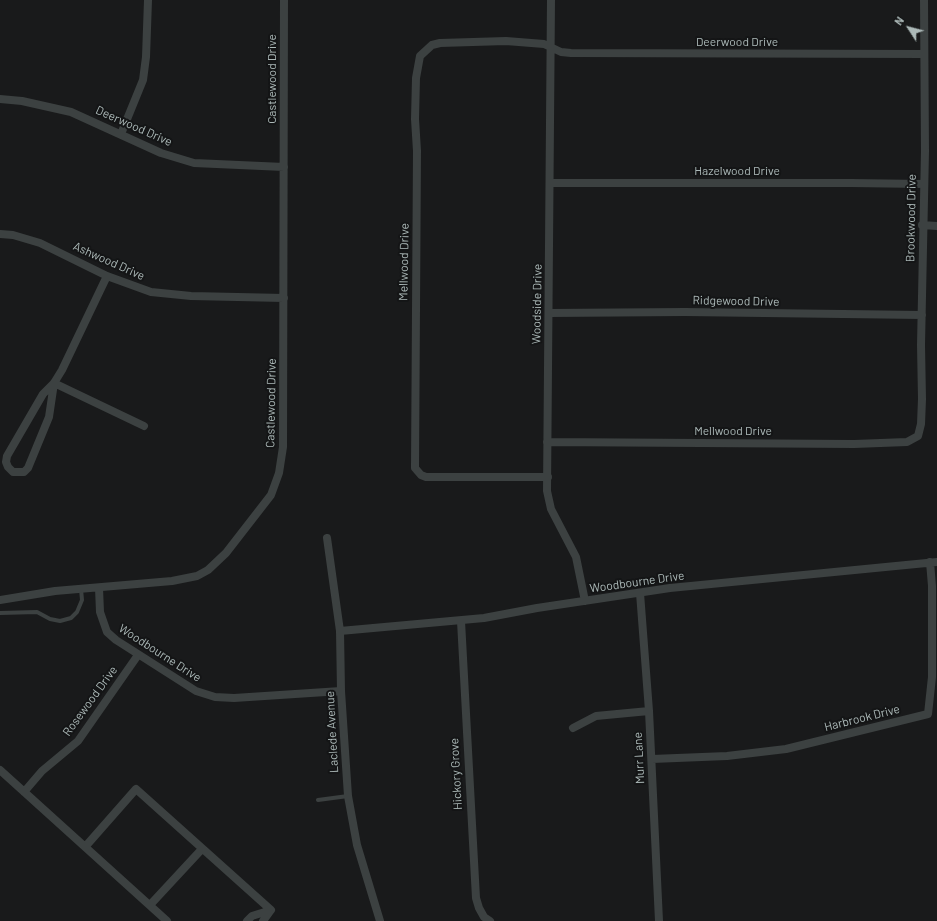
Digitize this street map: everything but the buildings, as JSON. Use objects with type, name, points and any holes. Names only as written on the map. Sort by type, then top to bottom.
[{"type":"street","points":[[121,134],[143,80],[146,57],[148,0]]},
{"type":"street","name":"Castlewood Drive","points":[[0,600],[55,591],[172,581],[197,576],[208,570],[226,553],[271,495],[279,473],[282,448],[284,298],[284,0]]},
{"type":"street","name":"Woodside Drive","points":[[551,0],[547,442],[549,503],[576,557],[585,601]]},
{"type":"street","name":"Brookwood Drive","points":[[918,436],[921,424],[922,399],[924,0]]},
{"type":"street","name":"Mellwood Drive","points":[[548,477],[426,477],[421,475],[415,468],[414,404],[417,151],[415,119],[418,63],[420,56],[432,45],[449,42],[506,41],[544,44],[550,46]]},
{"type":"street","name":"Deerwood Drive","points":[[550,46],[562,52],[571,53],[924,54]]},
{"type":"street","name":"Deerwood Drive","points":[[0,99],[22,101],[71,112],[161,153],[194,163],[284,167]]},
{"type":"street","name":"Hazelwood Drive","points":[[550,183],[851,182],[924,184]]},
{"type":"street","points":[[922,225],[937,226]]},
{"type":"street","name":"Ashwood Drive","points":[[0,234],[13,235],[40,243],[107,276],[141,289],[171,294],[284,298]]},
{"type":"street","points":[[54,383],[49,417],[28,468],[24,472],[13,472],[6,462],[7,456],[43,394],[54,383],[68,359],[107,276]]},
{"type":"street","name":"Ridgewood Drive","points":[[549,313],[922,315]]},
{"type":"street","points":[[54,383],[144,426]]},
{"type":"street","name":"Mellwood Drive","points":[[547,442],[854,444],[907,442],[918,436]]},
{"type":"street","name":"Laclede Avenue","points":[[327,538],[340,631],[341,691],[348,796],[357,845],[380,921]]},
{"type":"street","name":"Woodbourne Drive","points":[[340,631],[461,621],[678,588],[934,562]]},
{"type":"street","name":"Harbrook Drive","points":[[652,759],[727,756],[786,749],[928,714],[932,677],[934,562]]},
{"type":"street","name":"Woodbourne Drive","points":[[99,588],[100,612],[107,632],[138,655],[188,687],[215,696],[234,698],[341,691]]},
{"type":"street","name":"Murr Lane","points":[[640,594],[652,759],[659,921]]},
{"type":"street","name":"Hickory Grove","points":[[461,621],[476,898],[484,917],[490,921]]},
{"type":"street","name":"Rosewood Drive","points":[[24,792],[42,771],[78,741],[138,655]]},
{"type":"street","points":[[573,728],[596,716],[649,712]]},
{"type":"street","points":[[0,770],[167,921]]},
{"type":"street","points":[[85,847],[136,789],[201,850],[271,910]]},
{"type":"street","points":[[150,905],[201,850]]},
{"type":"street","points":[[247,921],[252,916],[271,910]]},
{"type":"street","points":[[263,921],[271,910]]},
{"type":"lane","points":[[0,613],[37,612],[50,619],[60,621],[71,618],[77,612],[82,600],[81,589]]},
{"type":"lane","points":[[318,800],[348,796]]}]
